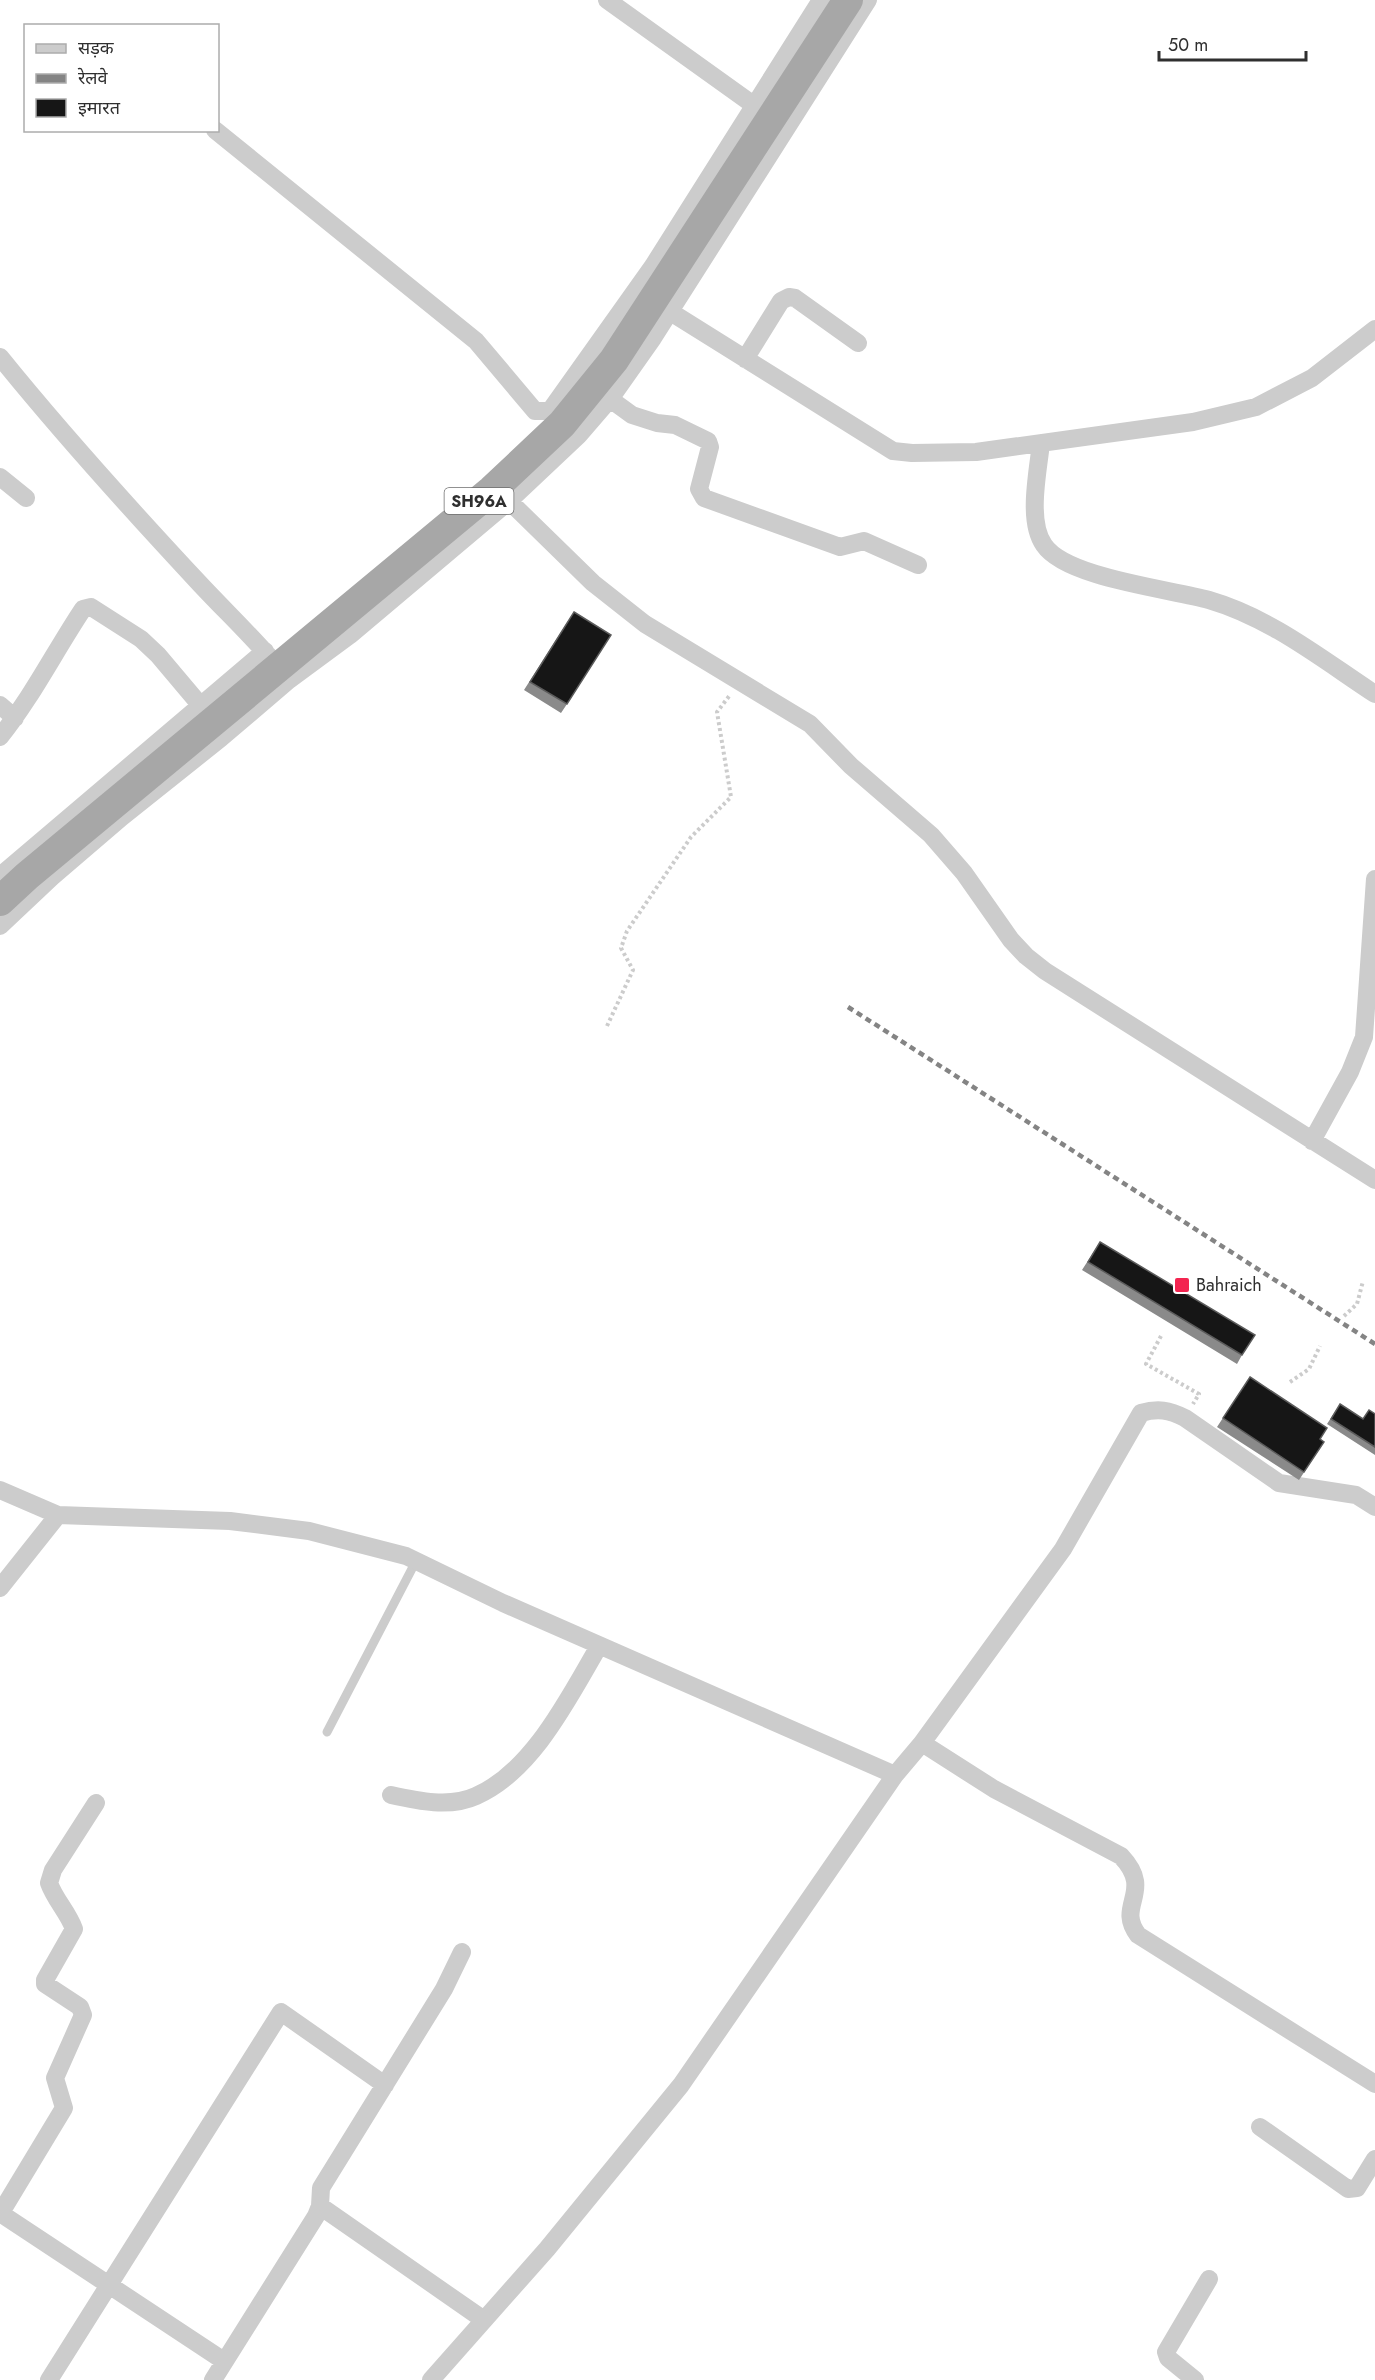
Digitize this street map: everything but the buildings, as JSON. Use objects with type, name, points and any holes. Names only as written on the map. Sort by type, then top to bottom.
[{"type":"main road","name":"SH96A","points":[[0,901],[27,876],[492,490],[562,424],[614,360],[848,0]]},
{"type":"street","points":[[607,0],[755,106]]},
{"type":"street","points":[[216,132],[476,341],[535,411],[541,411],[552,408],[653,266],[821,0]]},
{"type":"street","points":[[0,926],[52,877],[113,825],[289,680],[366,622],[509,501],[579,435],[610,399],[669,311],[868,0]]},
{"type":"street","points":[[745,359],[781,301],[789,297],[795,298],[858,343]]},
{"type":"street","points":[[669,311],[893,450],[912,453],[976,452],[1193,422],[1256,407],[1312,378],[1375,329]]},
{"type":"street","points":[[0,357],[41,408],[113,489],[265,651],[289,680]]},
{"type":"street","points":[[610,399],[632,415],[657,423],[675,425],[708,441],[710,447],[699,489],[704,498],[840,547],[864,541],[918,565]]},
{"type":"street","points":[[1041,443],[1034,520],[1045,547],[1059,560],[1092,572],[1211,601],[1262,621],[1374,691]]},
{"type":"street","points":[[0,477],[26,498]]},
{"type":"street","points":[[509,501],[593,584],[645,624],[810,724],[851,766],[931,835],[964,873],[1011,940],[1032,961],[1131,1028],[1375,1180]]},
{"type":"street","points":[[0,737],[15,718],[56,649],[83,609],[87,607],[120,625],[150,647],[201,706]]},
{"type":"street","points":[[0,876],[265,651]]},
{"type":"street","points":[[0,705],[15,718]]},
{"type":"street","points":[[1312,1141],[1350,1072],[1364,1037],[1375,879]]},
{"type":"street","points":[[431,2380],[547,2248],[681,2085],[895,1775],[922,1743],[1063,1549],[1141,1413],[1152,1410],[1169,1410],[1185,1418],[1279,1484],[1356,1495],[1375,1507]]},
{"type":"street","points":[[0,1490],[58,1515],[230,1521],[309,1531],[406,1556],[599,1646],[895,1775]]},
{"type":"street","points":[[0,1588],[58,1515]]},
{"type":"street","points":[[391,1796],[424,1803],[454,1802],[475,1797],[497,1784],[519,1766],[541,1738],[599,1646]]},
{"type":"street","points":[[922,1743],[994,1789],[1121,1856],[1131,1867],[1135,1876],[1137,1888],[1129,1918],[1138,1935],[1375,2084]]},
{"type":"street","points":[[96,1803],[53,1870],[49,1882],[58,1903],[70,1919],[74,1929],[45,1984],[80,2007],[83,2015],[56,2078],[64,2108],[0,2213],[224,2361]]},
{"type":"street","points":[[213,2380],[316,2216],[320,2206],[321,2188],[444,1989],[462,1952]]},
{"type":"street","points":[[49,2380],[281,2012],[385,2085]]},
{"type":"street","points":[[1260,2127],[1348,2188],[1357,2188],[1375,2159]]},
{"type":"street","points":[[320,2206],[484,2320]]},
{"type":"street","points":[[1195,2380],[1168,2358],[1166,2352],[1209,2279]]},
{"type":"lane","points":[[327,1732],[416,1561]]},
{"type":"path","points":[[607,1026],[633,970],[621,948],[627,931],[692,837],[731,797],[717,712],[741,681]]},
{"type":"path","points":[[1344,1316],[1356,1304],[1363,1281]]},
{"type":"path","points":[[1161,1336],[1146,1364],[1199,1394],[1185,1418]]},
{"type":"path","points":[[1290,1382],[1309,1369],[1320,1346]]},
{"type":"railway","points":[[848,1007],[1375,1344]]},
{"type":"place","name":"Bahraich","points":[[1182,1285]]}]
